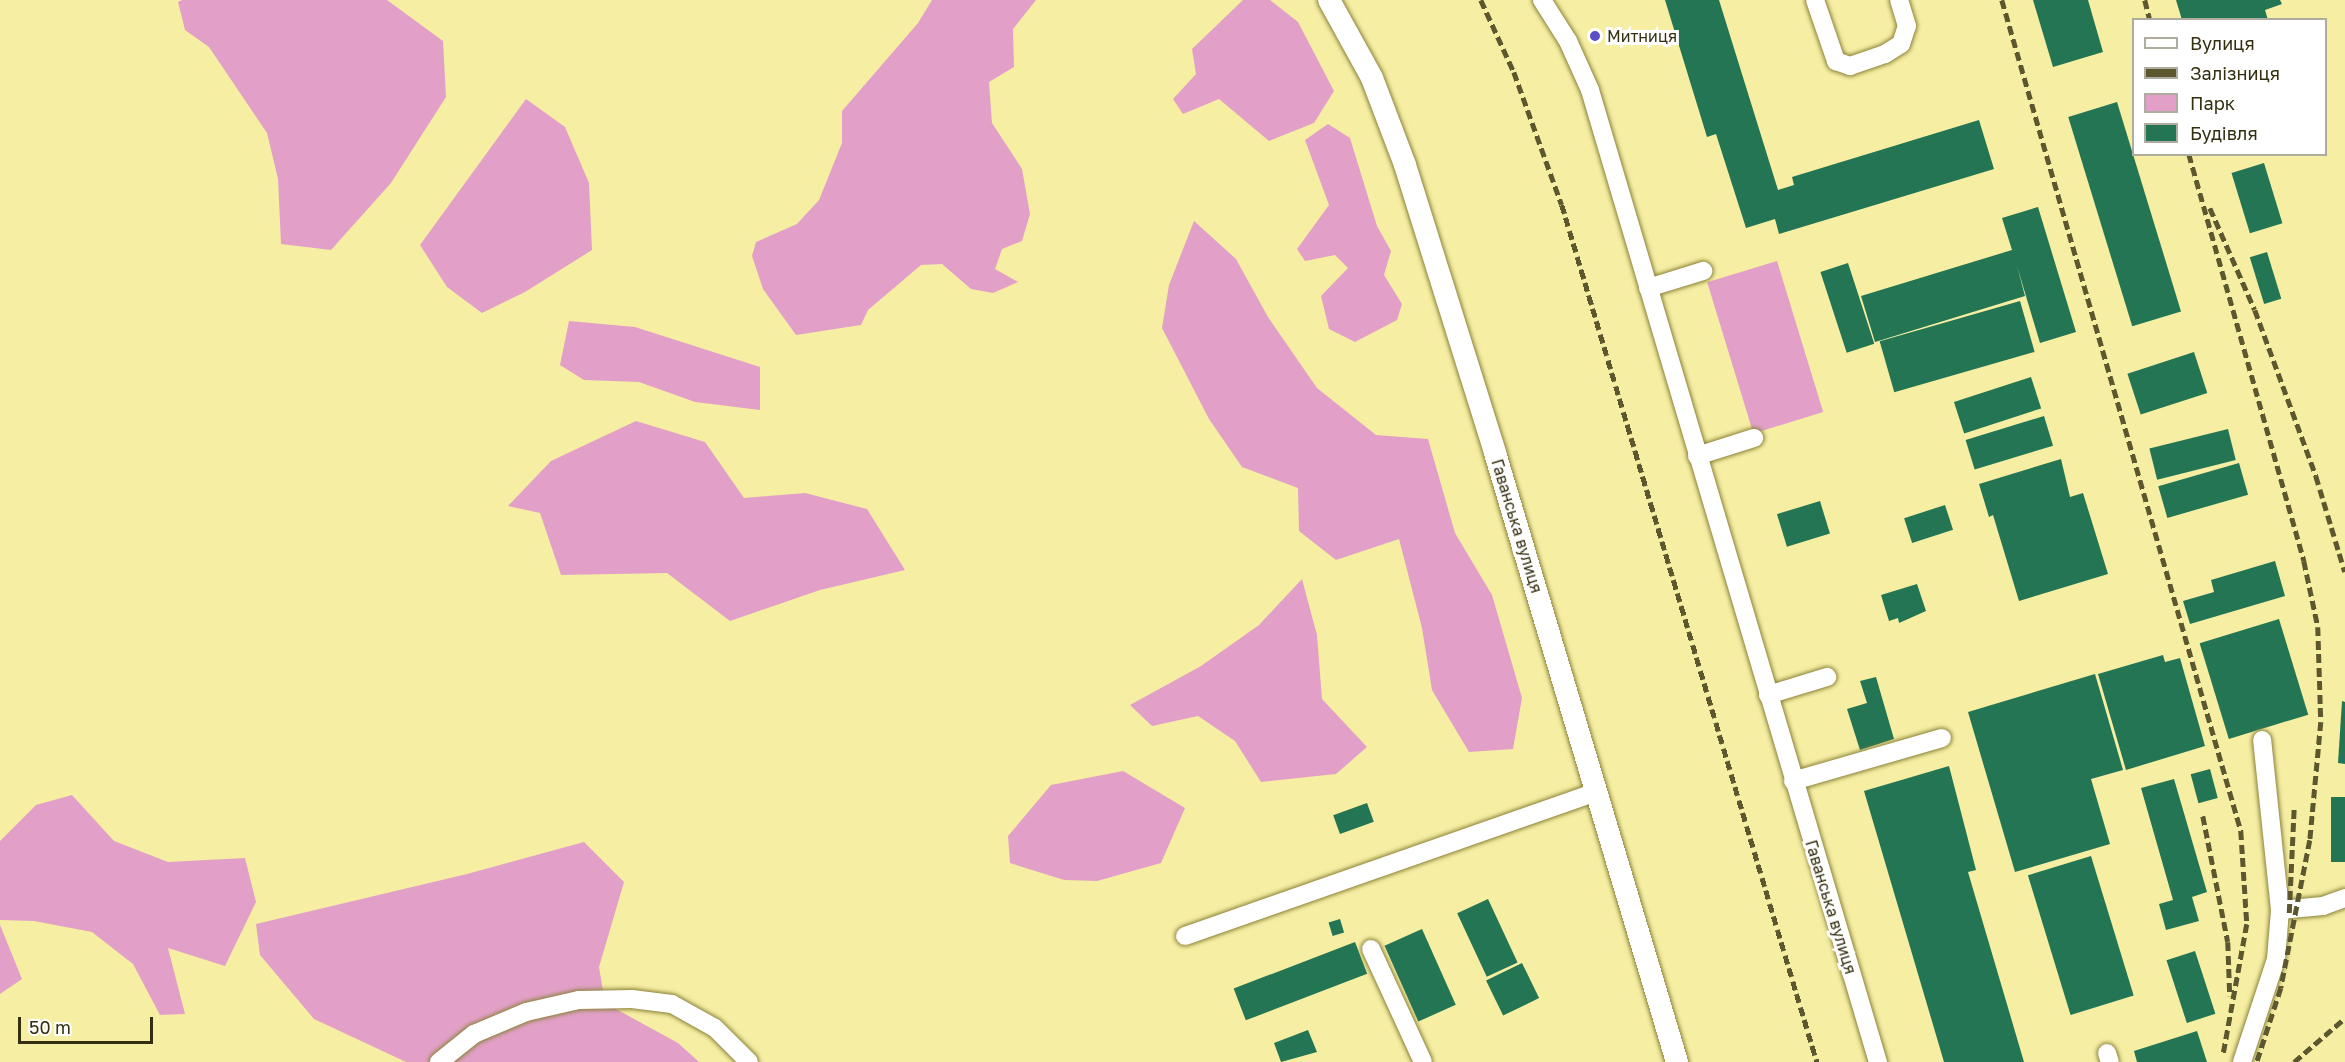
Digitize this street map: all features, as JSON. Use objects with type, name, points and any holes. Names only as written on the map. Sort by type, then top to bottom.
[{"type":"main road","name":"Гаванська вулиця","points":[[1329,0],[1372,78],[1405,165],[1677,1062]]},
{"type":"street","name":"Гаванська вулиця","points":[[1542,0],[1568,41],[1590,90],[1878,1062]]},
{"type":"street","points":[[1815,0],[1836,61],[1850,66],[1885,54],[1901,44],[1906,26],[1899,0]]},
{"type":"street","points":[[1648,288],[1703,271]]},
{"type":"street","points":[[1697,456],[1754,438]]},
{"type":"street","points":[[1768,695],[1827,677]]},
{"type":"street","points":[[1793,781],[1942,738]]},
{"type":"street","points":[[2242,1062],[2276,959],[2280,910],[2262,740]]},
{"type":"street","points":[[1185,936],[1597,792]]},
{"type":"street","points":[[2280,910],[2323,906],[2345,898]]},
{"type":"street","points":[[1371,949],[1423,1062]]},
{"type":"street","points":[[439,1062],[474,1034],[526,1012],[579,1000],[632,999],[672,1004],[715,1028],[749,1062]]},
{"type":"green space","points":[[182,0],[387,0],[443,41],[446,97],[391,183],[331,250],[281,244],[278,179],[267,133],[209,47],[185,30],[178,2]]},
{"type":"green space","points":[[932,0],[1036,0],[1013,29],[1014,67],[989,82],[992,123],[1022,169],[1030,214],[1022,241],[1002,249],[995,269],[1018,282],[993,293],[971,289],[942,264],[921,265],[868,310],[861,325],[796,335],[763,289],[752,256],[756,242],[797,224],[819,200],[842,143],[842,111],[918,23]]},
{"type":"green space","points":[[1243,0],[1270,0],[1298,22],[1334,91],[1314,123],[1269,141],[1219,99],[1183,114],[1173,99],[1196,74],[1192,49]]},
{"type":"green space","points":[[526,99],[565,127],[589,183],[592,250],[525,292],[482,313],[447,287],[420,245]]},
{"type":"green space","points":[[1328,124],[1350,138],[1377,226],[1391,251],[1384,275],[1402,304],[1397,320],[1355,342],[1329,329],[1321,296],[1348,268],[1335,255],[1305,261],[1297,249],[1329,205],[1305,140]]},
{"type":"green space","points":[[1194,221],[1236,259],[1268,317],[1317,388],[1376,435],[1428,439],[1455,533],[1492,595],[1522,698],[1513,749],[1469,752],[1432,690],[1422,628],[1399,539],[1336,560],[1299,531],[1298,488],[1242,467],[1209,419],[1162,328],[1169,285]]},
{"type":"green space","points":[[1777,261],[1823,412],[1753,433],[1707,282]]},
{"type":"green space","points":[[569,321],[635,327],[760,367],[760,410],[695,402],[639,382],[584,380],[560,365]]},
{"type":"green space","points":[[636,421],[705,442],[744,498],[805,493],[867,509],[905,570],[820,590],[730,621],[667,573],[561,575],[540,513],[508,506],[551,461]]},
{"type":"green space","points":[[1302,579],[1317,635],[1322,699],[1367,747],[1336,774],[1261,782],[1235,741],[1198,716],[1152,726],[1130,705],[1201,666],[1259,625]]},
{"type":"green space","points":[[1123,771],[1185,808],[1161,863],[1097,881],[1064,880],[1010,863],[1008,836],[1051,785]]},
{"type":"green space","points":[[72,795],[114,841],[168,862],[245,858],[256,902],[225,966],[168,948],[185,1014],[160,1015],[133,964],[92,932],[34,921],[0,920],[0,841],[36,805]]},
{"type":"green space","points":[[584,842],[624,882],[599,967],[605,1003],[678,1043],[699,1062],[406,1062],[314,1019],[260,955],[256,924],[467,874]]},
{"type":"green space","points":[[0,925],[22,979],[0,994]]},
{"type":"building","points":[[1665,0],[1719,0],[1778,190],[1794,185],[1792,177],[1979,120],[1994,169],[1779,234],[1775,219],[1746,228],[1716,134],[1707,137]]},
{"type":"building","points":[[2033,0],[2088,0],[2103,52],[2053,67]]},
{"type":"building","points":[[2176,0],[2280,0],[2282,4],[2265,10],[2267,18],[2181,18]]},
{"type":"building","points":[[2117,102],[2181,311],[2132,326],[2068,117]]},
{"type":"building","points":[[2264,163],[2282,223],[2250,233],[2231,173]]},
{"type":"building","points":[[2038,207],[2076,332],[2040,343],[2017,266],[2025,296],[1875,342],[1861,296],[2012,250],[2002,218]]},
{"type":"building","points":[[2267,252],[2281,299],[2264,304],[2250,257]]},
{"type":"building","points":[[1848,263],[1874,344],[1847,353],[1820,272]]},
{"type":"building","points":[[2020,301],[2035,352],[1894,392],[1880,341]]},
{"type":"building","points":[[2194,352],[2207,393],[2141,415],[2127,374]]},
{"type":"building","points":[[2031,377],[2041,408],[1964,433],[1954,402]]},
{"type":"building","points":[[2044,416],[2053,446],[1975,470],[1966,440]]},
{"type":"building","points":[[2228,429],[2236,460],[2157,480],[2149,449]]},
{"type":"building","points":[[2061,459],[2070,497],[2083,493],[2108,574],[2019,601],[1993,515],[1989,517],[1979,484]]},
{"type":"building","points":[[2239,463],[2248,495],[2167,518],[2158,486]]},
{"type":"building","points":[[1820,501],[1830,534],[1787,547],[1777,514]]},
{"type":"building","points":[[1945,505],[1953,530],[1912,543],[1904,518]]},
{"type":"building","points":[[2275,561],[2285,596],[2190,624],[2183,601],[2214,592],[2211,580]]},
{"type":"building","points":[[1917,584],[1926,611],[1899,623],[1898,618],[1889,621],[1881,595]]},
{"type":"building","points":[[2279,619],[2308,715],[2229,739],[2200,643]]},
{"type":"building","points":[[2163,655],[2165,662],[2180,658],[2205,746],[2126,770],[2098,674]]},
{"type":"building","points":[[2095,674],[2123,770],[2091,779],[2110,844],[2015,872],[1968,712]]},
{"type":"building","points":[[1876,677],[1894,739],[1860,750],[1847,709],[1867,703],[1860,681]]},
{"type":"building","points":[[2342,701],[2345,702],[2345,764],[2338,763]]},
{"type":"building","points":[[1949,766],[1976,870],[1968,872],[2024,1062],[1944,1062],[1864,791]]},
{"type":"building","points":[[2210,769],[2218,798],[2198,803],[2191,774]]},
{"type":"building","points":[[2174,779],[2207,892],[2192,897],[2199,921],[2166,930],[2159,904],[2173,900],[2141,788]]},
{"type":"building","points":[[2331,797],[2345,797],[2345,862],[2331,862]]},
{"type":"building","points":[[1367,803],[1374,822],[1340,834],[1333,815]]},
{"type":"building","points":[[2091,856],[2134,996],[2071,1015],[2028,875]]},
{"type":"building","points":[[1488,899],[1518,962],[1487,977],[1457,913]]},
{"type":"building","points":[[1340,919],[1344,932],[1333,936],[1329,923]]},
{"type":"building","points":[[1422,929],[1456,1005],[1418,1022],[1385,946]]},
{"type":"building","points":[[1355,942],[1367,974],[1246,1020],[1234,989]]},
{"type":"building","points":[[2195,951],[2215,1014],[2187,1023],[2166,960]]},
{"type":"building","points":[[1522,963],[1539,998],[1503,1016],[1486,981]]},
{"type":"building","points":[[1308,1030],[1317,1052],[1281,1062],[1274,1043]]},
{"type":"building","points":[[2197,1031],[2207,1062],[2137,1062],[2134,1051]]},
{"type":"railway","points":[[1481,0],[1514,72],[1562,205],[1817,1062]]},
{"type":"railway","points":[[2002,0],[2241,831],[2247,924],[2223,1056]]},
{"type":"railway","points":[[2145,0],[2150,18]]},
{"type":"railway","points":[[2190,156],[2304,561],[2318,627],[2321,722],[2310,840],[2281,988],[2257,1062]]},
{"type":"railway","points":[[2210,208],[2255,310],[2316,476],[2345,572]]},
{"type":"railway","points":[[2289,913],[2294,806]]},
{"type":"railway","points":[[2203,816],[2228,942],[2230,996]]},
{"type":"railway","points":[[2294,1062],[2345,1018]]},
{"type":"place","name":"Митниця","points":[[1595,36]]}]
